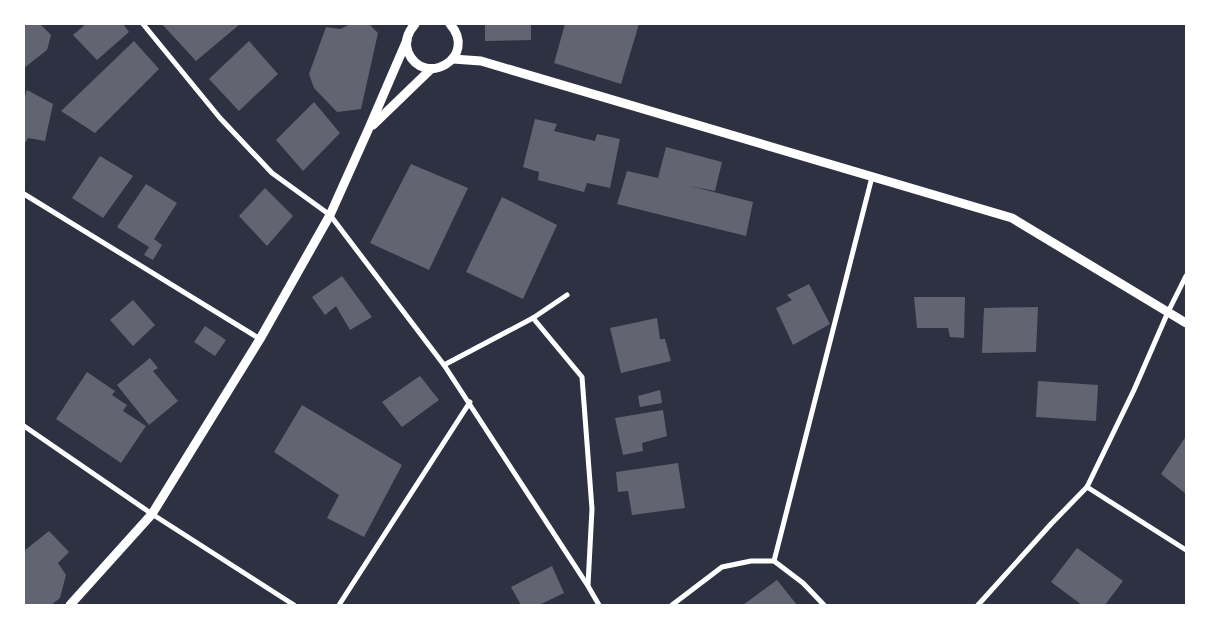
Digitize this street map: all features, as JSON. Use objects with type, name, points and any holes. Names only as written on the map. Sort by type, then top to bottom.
[{"type":"street","points":[[142,24],[220,118],[272,174],[330,215],[470,402],[599,605]]},
{"type":"street","points":[[70,605],[152,514],[260,339],[330,215],[410,30],[415,24]]},
{"type":"street","points":[[406,40],[411,58],[418,65],[431,69],[446,66],[458,51],[459,41],[451,24]]},
{"type":"street","points":[[453,59],[481,61],[1012,218],[1186,323]]},
{"type":"street","points":[[369,128],[431,69]]},
{"type":"street","points":[[774,561],[872,177]]},
{"type":"street","points":[[24,194],[260,339]]},
{"type":"street","points":[[978,605],[1087,487],[1186,276]]},
{"type":"street","points":[[444,365],[533,318],[567,295]]},
{"type":"street","points":[[533,318],[582,377],[592,509],[588,586]]},
{"type":"street","points":[[339,605],[470,402]]},
{"type":"street","points":[[24,426],[152,514],[294,605]]},
{"type":"street","points":[[1087,487],[1186,550]]},
{"type":"street","points":[[672,605],[722,568],[751,561],[774,561],[803,583],[824,605]]},
{"type":"building","points":[[24,24],[40,24],[51,35],[47,50],[24,68]]},
{"type":"building","points":[[86,24],[123,24],[129,32],[97,60],[73,35]]},
{"type":"building","points":[[162,24],[240,24],[196,61]]},
{"type":"building","points":[[351,24],[369,24],[378,33],[361,109],[337,112],[314,88],[309,74],[326,27],[340,29]]},
{"type":"building","points":[[485,24],[531,24],[531,40],[485,41]]},
{"type":"building","points":[[565,24],[639,24],[621,84],[554,63]]},
{"type":"building","points":[[134,41],[159,69],[95,133],[61,111]]},
{"type":"building","points":[[249,41],[278,74],[239,111],[209,79]]},
{"type":"building","points":[[27,90],[53,104],[45,141],[28,138],[24,145],[24,99]]},
{"type":"building","points":[[314,102],[340,133],[303,171],[276,140]]},
{"type":"building","points":[[535,119],[557,124],[554,131],[595,141],[597,134],[620,139],[610,188],[587,183],[584,192],[538,180],[539,172],[523,167]]},
{"type":"building","points":[[666,147],[722,162],[715,191],[690,186],[753,202],[746,236],[617,204],[627,171],[658,178]]},
{"type":"building","points":[[100,156],[133,176],[103,218],[72,198]]},
{"type":"building","points":[[411,164],[468,188],[429,270],[370,243]]},
{"type":"building","points":[[146,184],[177,203],[154,239],[162,245],[153,260],[144,255],[149,247],[117,227]]},
{"type":"building","points":[[265,188],[293,216],[267,246],[239,216]]},
{"type":"building","points":[[502,197],[557,225],[523,299],[466,272]]},
{"type":"building","points":[[342,276],[372,317],[350,330],[336,306],[325,315],[312,297]]},
{"type":"building","points":[[809,284],[830,324],[793,345],[776,308],[792,300],[787,295]]},
{"type":"building","points":[[914,297],[965,297],[964,338],[950,337],[948,328],[917,328]]},
{"type":"building","points":[[133,300],[155,325],[133,346],[110,320]]},
{"type":"building","points":[[1038,307],[1036,352],[982,353],[984,308]]},
{"type":"building","points":[[657,318],[660,339],[665,339],[671,361],[621,373],[610,328]]},
{"type":"building","points":[[205,326],[226,340],[215,356],[194,342]]},
{"type":"building","points":[[150,358],[158,368],[153,371],[178,401],[149,425],[117,385]]},
{"type":"building","points":[[87,372],[115,391],[112,395],[127,405],[123,411],[146,426],[121,463],[56,419]]},
{"type":"building","points":[[420,376],[439,400],[402,427],[382,402]]},
{"type":"building","points":[[1038,381],[1098,385],[1096,421],[1036,417]]},
{"type":"building","points":[[660,390],[662,403],[640,407],[638,396]]},
{"type":"building","points":[[302,405],[402,465],[364,537],[327,518],[339,495],[274,452]]},
{"type":"building","points":[[663,410],[667,436],[642,443],[643,451],[623,455],[615,418]]},
{"type":"building","points":[[1186,436],[1186,494],[1161,474]]},
{"type":"building","points":[[678,463],[685,508],[632,515],[628,491],[618,492],[616,472]]},
{"type":"building","points":[[49,531],[69,552],[58,563],[66,575],[60,598],[51,605],[24,605],[24,551]]},
{"type":"building","points":[[1077,548],[1123,581],[1105,605],[1082,605],[1051,582]]},
{"type":"building","points":[[552,566],[564,593],[539,605],[521,605],[511,587]]},
{"type":"building","points":[[777,580],[797,605],[743,605]]}]
